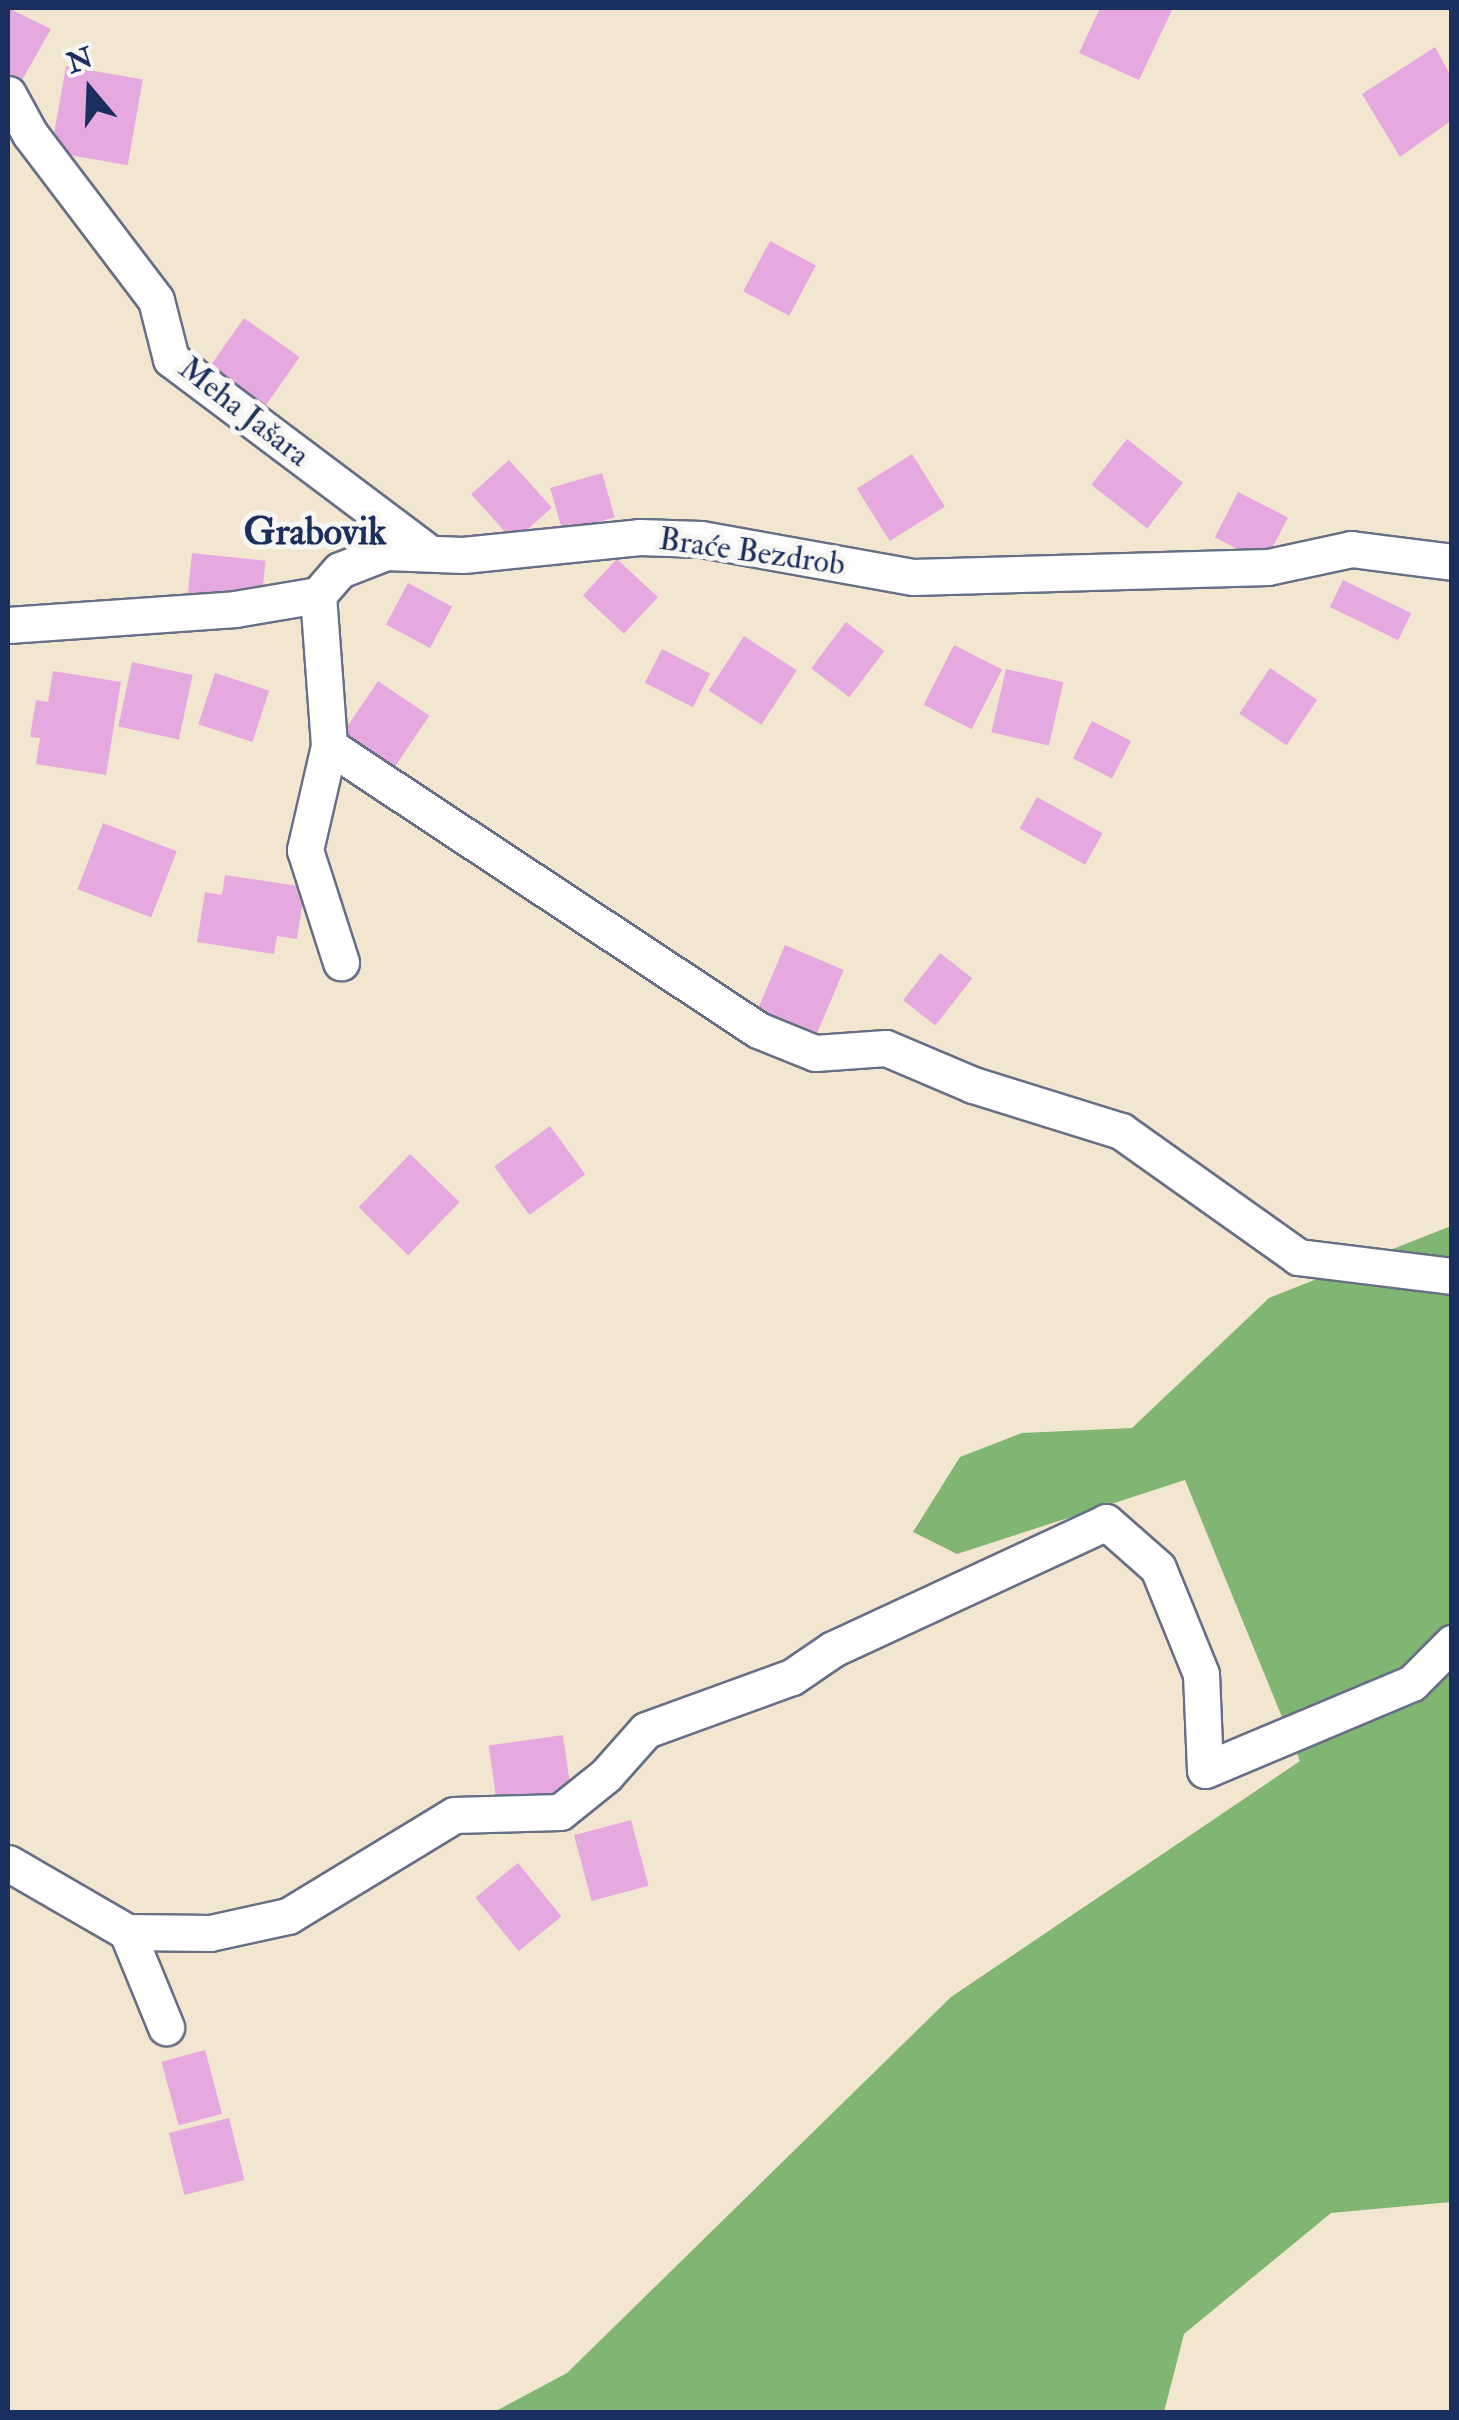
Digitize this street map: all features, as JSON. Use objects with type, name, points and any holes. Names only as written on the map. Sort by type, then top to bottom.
[{"type":"street","name":"Meha Jašara","points":[[8,94],[30,134],[156,300],[171,359],[423,548]]},
{"type":"street","name":"Braće Bezdrob","points":[[318,595],[340,570],[386,552],[423,548],[463,555],[640,536],[700,539],[913,577],[1268,567],[1352,549],[1452,562]]},
{"type":"street","points":[[8,625],[235,609],[318,595],[328,746],[305,850],[340,962]]},
{"type":"street","points":[[328,746],[758,1030],[815,1053],[886,1048],[973,1085],[1121,1131],[1298,1257],[1452,1276]]},
{"type":"street","points":[[8,1863],[127,1932],[210,1933],[288,1916],[454,1815],[560,1812],[606,1776],[646,1730],[792,1677],[833,1649],[1106,1522],[1158,1568],[1166,1586],[1200,1674],[1206,1770],[1412,1683],[1452,1643]]},
{"type":"street","points":[[127,1932],[166,2027]]},
{"type":"green space","points":[[1451,1226],[1451,2202],[1331,2213],[1184,2334],[1164,2412],[494,2412],[567,2373],[951,1997],[1300,1761],[1185,1480],[957,1554],[913,1532],[960,1457],[1022,1433],[1132,1428],[1269,1298]]},
{"type":"building","points":[[8,8],[51,29],[21,82],[8,74]]},
{"type":"building","points":[[1100,8],[1173,8],[1139,80],[1079,53]]},
{"type":"building","points":[[1435,47],[1452,78],[1452,120],[1400,157],[1362,94]]},
{"type":"building","points":[[66,66],[143,80],[128,165],[51,152]]},
{"type":"building","points":[[770,241],[816,265],[789,316],[743,291]]},
{"type":"building","points":[[244,318],[300,357],[263,409],[207,370]]},
{"type":"building","points":[[1127,439],[1183,483],[1147,528],[1091,485]]},
{"type":"building","points":[[912,454],[945,507],[890,541],[857,488]]},
{"type":"building","points":[[509,460],[552,508],[514,542],[471,494]]},
{"type":"building","points":[[602,473],[615,517],[563,532],[550,488]]},
{"type":"building","points":[[1238,492],[1288,517],[1265,563],[1215,537]]},
{"type":"building","points":[[192,553],[266,561],[261,601],[188,593]]},
{"type":"building","points":[[617,559],[658,597],[624,634],[583,596]]},
{"type":"building","points":[[1343,580],[1411,613],[1398,640],[1330,607]]},
{"type":"building","points":[[408,583],[452,606],[430,648],[386,624]]},
{"type":"building","points":[[846,622],[884,651],[849,697],[811,668]]},
{"type":"building","points":[[744,636],[797,670],[761,725],[709,691]]},
{"type":"building","points":[[954,645],[1002,670],[972,729],[924,705]]},
{"type":"building","points":[[662,649],[710,674],[693,707],[645,683]]},
{"type":"building","points":[[132,662],[193,675],[179,739],[118,727]]},
{"type":"building","points":[[1270,668],[1317,700],[1286,745],[1239,714]]},
{"type":"building","points":[[1006,669],[1063,682],[1049,746],[991,732]]},
{"type":"building","points":[[53,671],[121,682],[106,775],[36,764],[40,738],[30,737],[36,700],[48,702]]},
{"type":"building","points":[[215,673],[269,691],[253,742],[198,724]]},
{"type":"building","points":[[378,681],[429,716],[390,775],[338,740]]},
{"type":"building","points":[[1092,721],[1131,741],[1112,778],[1073,758]]},
{"type":"building","points":[[1037,797],[1103,833],[1085,865],[1020,828]]},
{"type":"building","points":[[103,823],[177,851],[151,918],[78,889]]},
{"type":"building","points":[[225,875],[305,887],[297,939],[277,936],[274,954],[197,942],[205,892],[222,895]]},
{"type":"building","points":[[785,945],[844,970],[815,1038],[756,1013]]},
{"type":"building","points":[[940,953],[972,978],[935,1026],[903,1000]]},
{"type":"building","points":[[550,1126],[585,1175],[529,1215],[494,1167]]},
{"type":"building","points":[[410,1154],[460,1202],[408,1255],[359,1207]]},
{"type":"building","points":[[563,1735],[571,1792],[497,1803],[489,1745]]},
{"type":"building","points":[[631,1820],[649,1886],[592,1901],[574,1835]]},
{"type":"building","points":[[518,1863],[561,1917],[519,1951],[475,1898]]},
{"type":"building","points":[[205,2050],[222,2114],[179,2125],[162,2062]]},
{"type":"building","points":[[229,2118],[244,2180],[184,2195],[169,2133]]},
{"type":"district","name":"Grabovik","points":[[315,533]]}]
